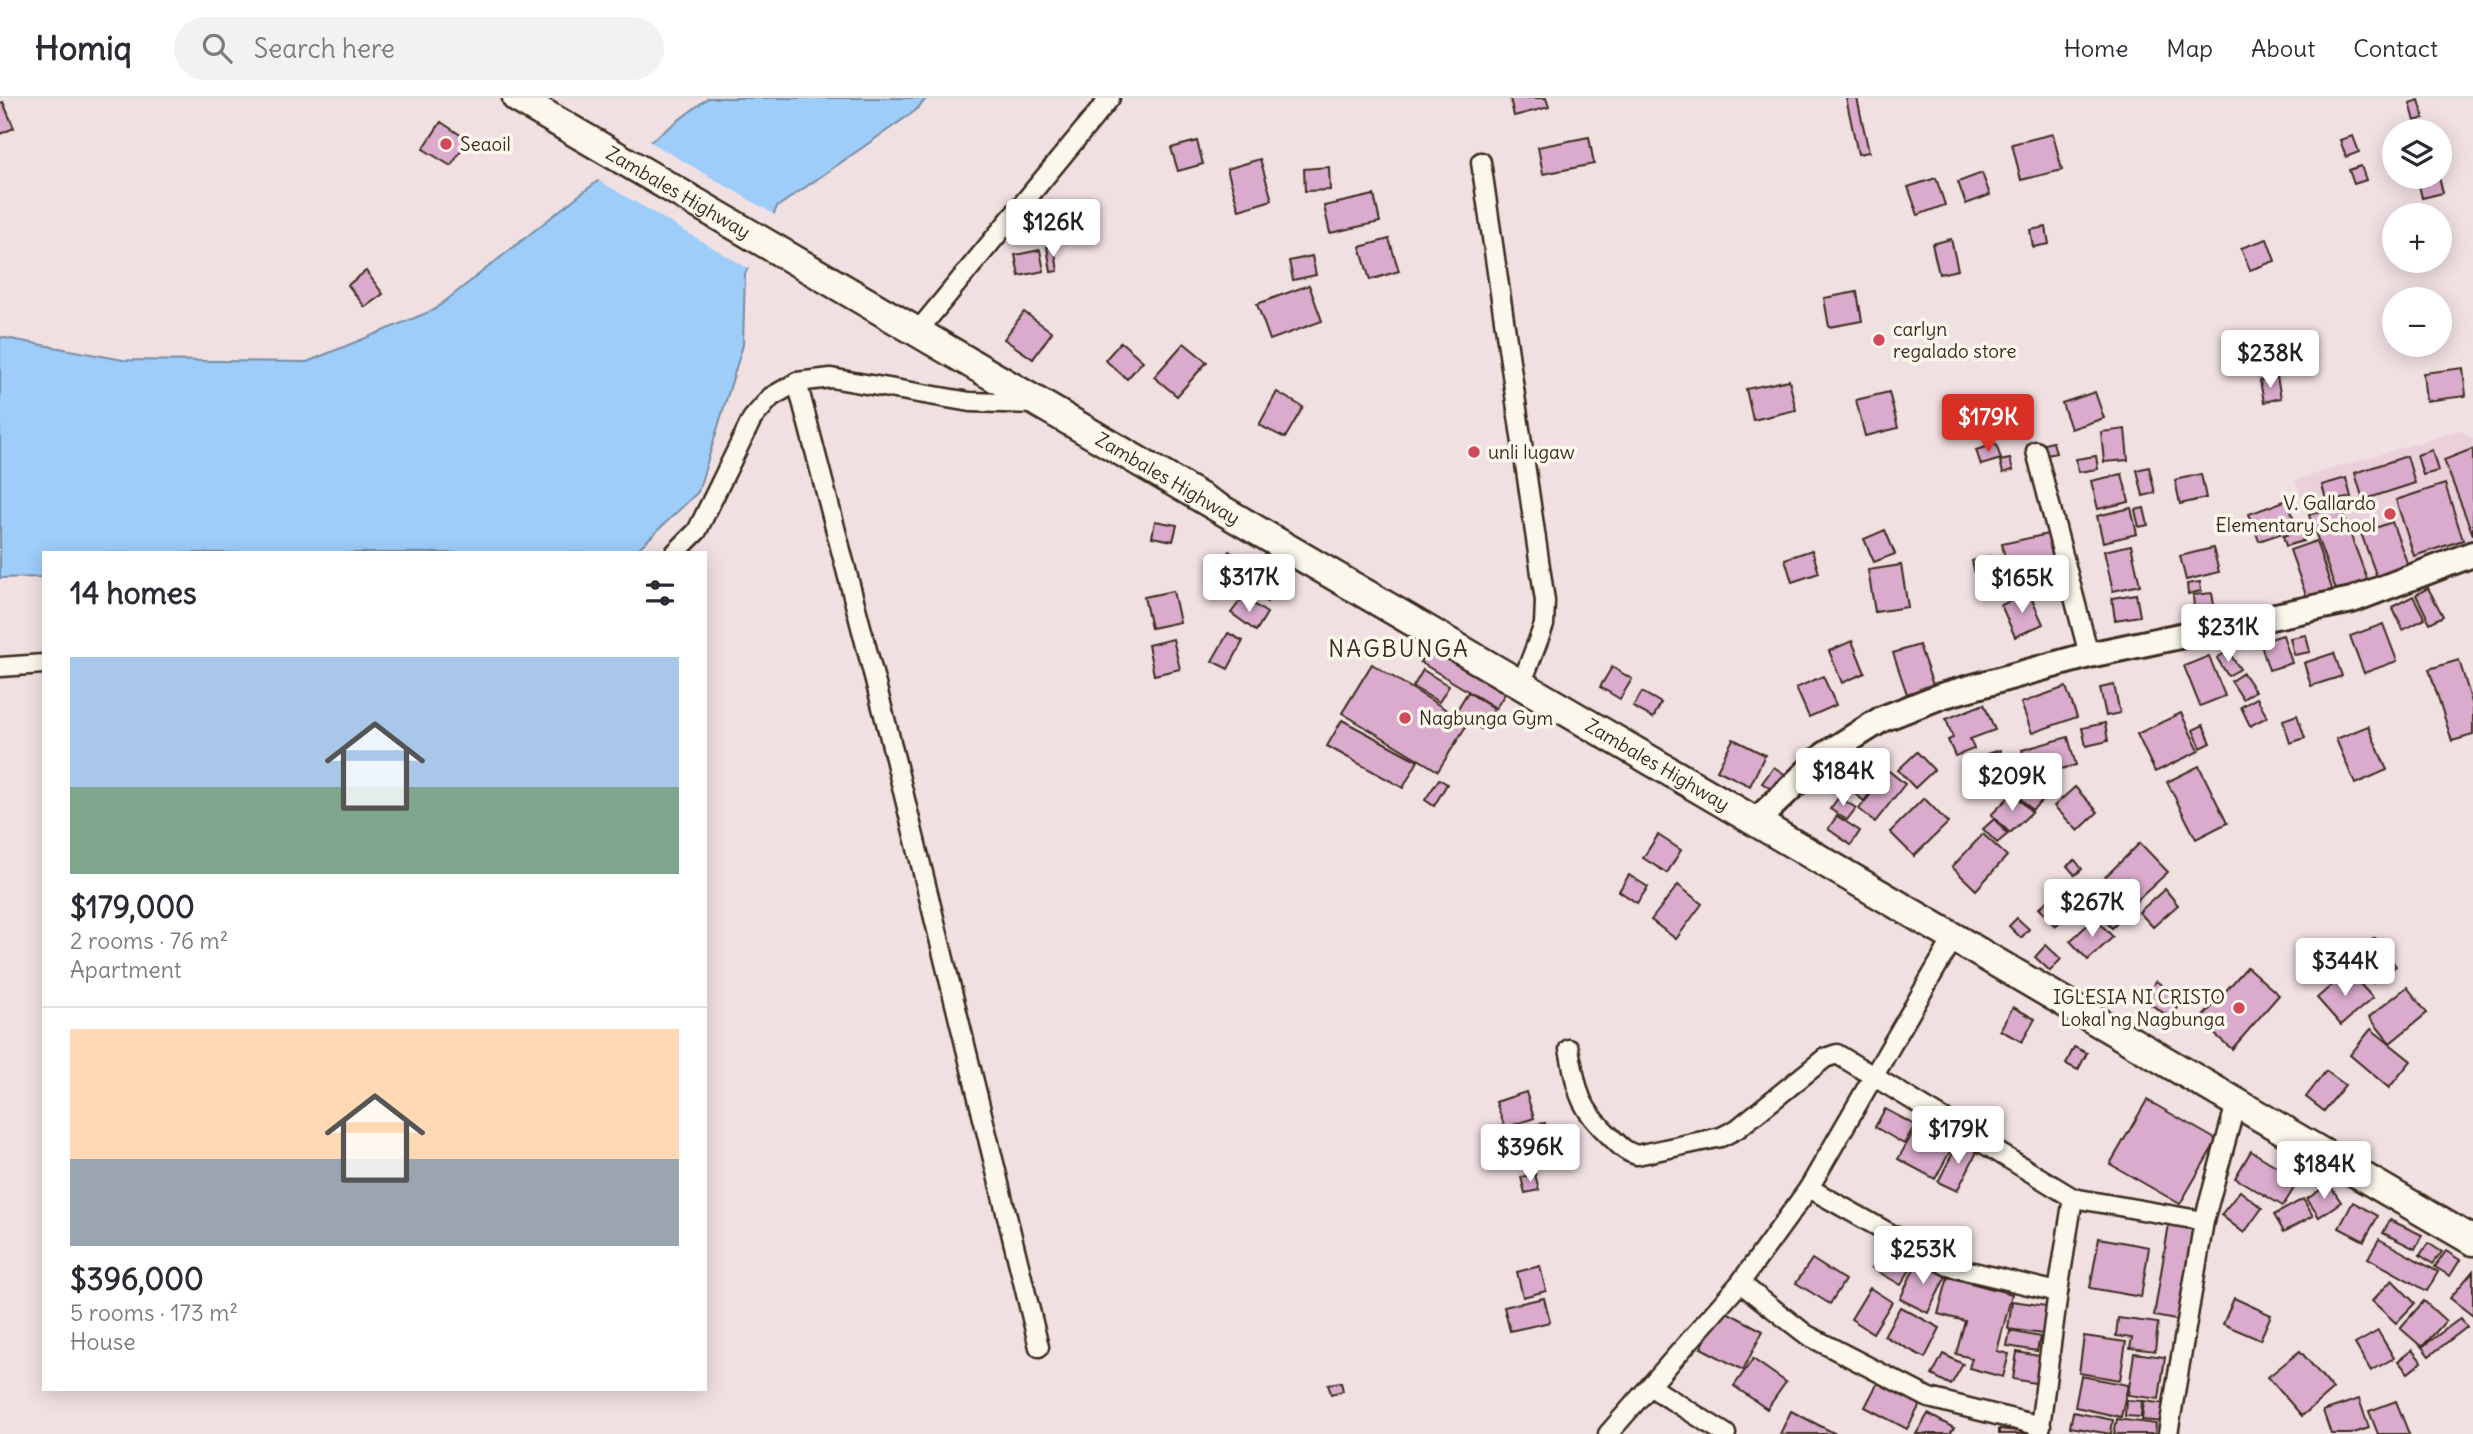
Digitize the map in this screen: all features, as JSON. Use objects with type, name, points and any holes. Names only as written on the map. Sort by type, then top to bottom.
[{"type":"main road","name":"Zambales Highway","points":[[517,98],[2473,1241]]},
{"type":"street","points":[[917,332],[1110,98]]},
{"type":"street","points":[[1481,162],[1545,601],[1544,625],[1521,685]]},
{"type":"street","points":[[677,551],[696,531],[752,419],[771,397],[797,382],[831,378],[970,402],[1040,404]]},
{"type":"street","points":[[797,382],[889,734],[1039,1346]]},
{"type":"street","points":[[2036,451],[2089,655]]},
{"type":"street","points":[[1755,822],[1825,755],[1882,719],[1941,696],[2089,655],[2352,600],[2473,554]]},
{"type":"street","points":[[0,667],[42,664]]},
{"type":"street","points":[[1608,1434],[1740,1283],[1810,1188],[1954,937]]},
{"type":"street","points":[[1569,1049],[1579,1098],[1591,1118],[1625,1151],[1637,1155],[1721,1137],[1737,1129],[1830,1056],[1837,1055],[2073,1198],[2204,1221]]},
{"type":"street","points":[[2168,1434],[2204,1221],[2236,1103]]},
{"type":"street","points":[[1810,1188],[1948,1266],[2058,1292]]},
{"type":"street","points":[[1740,1283],[1807,1335],[1929,1398],[2040,1430],[2073,1198]]},
{"type":"street","points":[[1651,1387],[1726,1434]]},
{"type":"shaded area","name":"V. Gallardo Elementary School","points":[[2460,430],[2473,438],[2473,548],[2338,602],[2295,480]]},
{"type":"water","points":[[708,98],[927,98],[915,111],[777,207],[745,274],[743,345],[698,492],[636,551],[42,551],[42,577],[0,578],[0,337],[123,360],[307,362],[434,310]]},
{"type":"pier","points":[[647,140],[777,216],[751,270],[596,179]]},
{"type":"building","points":[[1510,98],[1546,98],[1549,107],[1514,116]]},
{"type":"building","points":[[1846,98],[1857,98],[1869,152],[1858,154]]},
{"type":"building","points":[[2419,100],[2424,118],[2414,119],[2410,103]]},
{"type":"building","points":[[3,102],[14,128],[0,134],[0,104]]},
{"type":"building","name":"Seaoil","points":[[441,122],[468,140],[451,166],[423,149]]},
{"type":"building","points":[[2053,134],[2062,170],[2021,180],[2012,144]]},
{"type":"building","points":[[2353,136],[2359,152],[2346,157],[2340,140]]},
{"type":"building","points":[[1589,137],[1594,164],[1543,174],[1538,147]]},
{"type":"building","points":[[1197,141],[1203,164],[1178,171],[1171,148]]},
{"type":"building","points":[[1260,159],[1272,200],[1239,210],[1227,169]]},
{"type":"building","points":[[2361,166],[2366,180],[2354,184],[2349,170]]},
{"type":"building","points":[[1329,167],[1330,190],[1305,191],[1304,169]]},
{"type":"building","points":[[1982,173],[1990,195],[1966,204],[1958,182]]},
{"type":"building","points":[[1936,178],[1945,205],[1918,215],[1908,187]]},
{"type":"building","points":[[2420,189],[2442,189],[2443,193],[2422,198]]},
{"type":"building","points":[[1374,195],[1380,222],[1330,233],[1324,206]]},
{"type":"building","points":[[2046,227],[2049,244],[2033,247],[2030,230]]},
{"type":"building","points":[[1389,239],[1399,271],[1370,280],[1360,247]]},
{"type":"building","points":[[1951,239],[1958,270],[1939,274],[1932,244]]},
{"type":"building","points":[[2267,239],[2275,261],[2250,270],[2241,248]]},
{"type":"building","points":[[1054,246],[1058,271],[1051,272],[1047,247]]},
{"type":"building","points":[[1040,250],[1044,271],[1019,276],[1015,255]]},
{"type":"building","points":[[1312,256],[1316,275],[1293,280],[1289,261]]},
{"type":"building","points":[[366,271],[383,294],[365,307],[348,285]]},
{"type":"building","points":[[1309,285],[1322,321],[1270,340],[1257,304]]},
{"type":"building","points":[[1857,292],[1862,321],[1829,327],[1824,298]]},
{"type":"building","points":[[1024,312],[1052,332],[1033,359],[1004,339]]},
{"type":"building","points":[[1121,342],[1143,361],[1127,379],[1105,360]]},
{"type":"building","points":[[1184,343],[1207,362],[1177,396],[1154,377]]},
{"type":"building","points":[[2463,368],[2466,396],[2426,401],[2423,373]]},
{"type":"building","points":[[2277,377],[2281,398],[2264,402],[2260,381]]},
{"type":"building","points":[[1789,380],[1796,410],[1753,420],[1746,389]]},
{"type":"building","points":[[1277,392],[1303,407],[1285,438],[1259,425]]},
{"type":"building","points":[[1889,392],[1898,428],[1865,436],[1856,400]]},
{"type":"building","points":[[2095,392],[2104,418],[2071,429],[2062,403]]},
{"type":"building","points":[[2023,411],[2024,421],[2008,423],[2006,414]]},
{"type":"building","points":[[2125,429],[2128,460],[2104,462],[2101,432]]},
{"type":"building","points":[[2053,442],[2056,453],[2043,456],[2040,445]]},
{"type":"building","points":[[1996,444],[2001,459],[1981,465],[1976,450]]},
{"type":"building","points":[[2472,449],[2473,452],[2473,535],[2444,460]]},
{"type":"building","points":[[2432,450],[2438,471],[2423,475],[2417,455]]},
{"type":"building","points":[[2096,456],[2098,469],[2078,472],[2076,459]]},
{"type":"building","points":[[2407,456],[2415,483],[2363,500],[2355,473]]},
{"type":"building","points":[[2010,459],[2013,470],[2003,473],[2000,461]]},
{"type":"building","points":[[2149,467],[2155,493],[2143,496],[2137,470]]},
{"type":"building","points":[[2122,474],[2129,502],[2098,509],[2091,481]]},
{"type":"building","points":[[2201,474],[2206,498],[2180,504],[2175,480]]},
{"type":"building","points":[[2346,478],[2351,497],[2327,503],[2322,485]]},
{"type":"building","points":[[2445,484],[2463,540],[2414,556],[2396,500]]},
{"type":"building","points":[[2287,500],[2297,528],[2259,541],[2249,514]]},
{"type":"building","points":[[2339,504],[2369,584],[2338,595],[2309,515]]},
{"type":"building","points":[[2131,508],[2137,534],[2103,542],[2097,516]]},
{"type":"building","points":[[2144,508],[2148,525],[2139,527],[2135,510]]},
{"type":"building","points":[[1155,521],[1177,525],[1173,541],[1152,537]]},
{"type":"building","points":[[2392,522],[2409,568],[2378,580],[2361,533]]},
{"type":"building","points":[[1885,530],[1895,554],[1874,562],[1864,539]]},
{"type":"building","points":[[2299,531],[2303,541],[2286,546],[2283,536]]},
{"type":"building","points":[[2048,534],[2057,580],[2011,589],[2002,544]]},
{"type":"building","points":[[2316,541],[2333,592],[2308,601],[2290,550]]},
{"type":"building","points":[[2131,545],[2140,585],[2113,591],[2104,551]]},
{"type":"building","points":[[2213,548],[2219,572],[2186,580],[2180,556]]},
{"type":"building","points":[[1812,550],[1819,573],[1792,582],[1785,559]]},
{"type":"building","points":[[1229,551],[1279,582],[1267,602],[1216,571]]},
{"type":"building","points":[[1990,556],[1997,587],[1979,592],[1972,561]]},
{"type":"building","points":[[1901,565],[1908,607],[1875,612],[1868,570]]},
{"type":"building","points":[[2200,582],[2201,591],[2188,594],[2187,584]]},
{"type":"building","points":[[2428,588],[2443,616],[2430,623],[2416,595]]},
{"type":"building","points":[[1173,591],[1180,622],[1151,628],[1144,597]]},
{"type":"building","points":[[2029,593],[2043,624],[2015,637],[2001,605]]},
{"type":"building","points":[[2212,593],[2214,605],[2194,607],[2193,595]]},
{"type":"building","points":[[2136,594],[2140,616],[2115,620],[2112,598]]},
{"type":"building","points":[[2413,596],[2425,619],[2403,630],[2392,607]]},
{"type":"building","points":[[1243,597],[1267,613],[1256,631],[1231,613]]},
{"type":"building","points":[[2383,624],[2397,661],[2364,673],[2350,636]]},
{"type":"building","points":[[1228,633],[1243,641],[1228,669],[1212,661]]},
{"type":"building","points":[[2283,635],[2292,663],[2269,670],[2260,642]]},
{"type":"building","points":[[2306,635],[2310,652],[2294,655],[2290,638]]},
{"type":"building","points":[[1173,639],[1180,669],[1154,675],[1148,645]]},
{"type":"building","points":[[1852,641],[1865,673],[1842,683],[1829,651]]},
{"type":"building","points":[[1432,643],[1508,689],[1496,708],[1420,662]]},
{"type":"building","points":[[1919,645],[1933,685],[1907,694],[1893,653]]},
{"type":"building","points":[[2228,651],[2240,669],[2228,676],[2217,658]]},
{"type":"building","points":[[2334,653],[2342,676],[2311,686],[2304,663]]},
{"type":"building","points":[[2209,656],[2225,696],[2200,706],[2184,666]]},
{"type":"building","points":[[2459,660],[2473,706],[2473,735],[2452,741],[2429,669]]},
{"type":"building","name":"Nagbunga Gym","points":[[1372,664],[1468,723],[1438,771],[1342,713]]},
{"type":"building","points":[[1612,667],[1632,679],[1620,699],[1600,687]]},
{"type":"building","points":[[1423,670],[1449,686],[1439,702],[1413,687]]},
{"type":"building","points":[[2243,673],[2255,691],[2243,699],[2231,681]]},
{"type":"building","points":[[1823,676],[1836,705],[1809,717],[1796,688]]},
{"type":"building","points":[[2114,685],[2120,713],[2106,716],[2100,688]]},
{"type":"building","points":[[2066,687],[2077,717],[2032,733],[2021,703]]},
{"type":"building","points":[[1468,692],[1494,709],[1481,729],[1455,713]]},
{"type":"building","points":[[1642,692],[1661,703],[1653,718],[1633,707]]},
{"type":"building","points":[[2257,698],[2267,717],[2250,726],[2241,707]]},
{"type":"building","points":[[1984,704],[1995,730],[1970,739],[1974,749],[1955,756],[1948,740],[1953,738],[1946,719]]},
{"type":"building","points":[[2181,713],[2199,751],[2155,772],[2137,734]]},
{"type":"building","points":[[2297,715],[2305,738],[2290,743],[2283,720]]},
{"type":"building","points":[[1342,720],[1418,761],[1403,788],[1327,746]]},
{"type":"building","points":[[2105,723],[2108,741],[2086,746],[2082,728]]},
{"type":"building","points":[[2203,725],[2211,743],[2201,748],[2193,730]]},
{"type":"building","points":[[2368,726],[2387,770],[2355,784],[2336,739]]},
{"type":"building","points":[[2068,737],[2076,765],[2030,777],[2022,750]]},
{"type":"building","points":[[1733,739],[1765,755],[1750,786],[1717,770]]},
{"type":"building","points":[[2000,750],[2006,770],[1978,779],[1972,759]]},
{"type":"building","points":[[1917,752],[1934,770],[1915,788],[1898,770]]},
{"type":"building","points":[[1867,763],[1883,776],[1864,801],[1848,788]]},
{"type":"building","points":[[2199,766],[2227,823],[2196,839],[2167,782]]},
{"type":"building","points":[[1774,767],[1786,775],[1775,792],[1762,783]]},
{"type":"building","points":[[1889,771],[1905,784],[1875,822],[1859,809]]},
{"type":"building","points":[[1439,779],[1447,784],[1434,806],[1425,800]]},
{"type":"building","points":[[2027,782],[2044,799],[2032,810],[2015,793]]},
{"type":"building","points":[[2075,787],[2098,812],[2078,831],[2054,806]]},
{"type":"building","points":[[2013,793],[2032,812],[2010,833],[1991,815]]},
{"type":"building","points":[[1839,797],[1856,808],[1847,820],[1830,809]]},
{"type":"building","points":[[1924,798],[1948,823],[1914,856],[1890,832]]},
{"type":"building","points":[[1837,816],[1860,831],[1851,845],[1828,829]]},
{"type":"building","points":[[1994,819],[2008,834],[1997,843],[1983,829]]},
{"type":"building","points":[[1983,834],[2007,856],[1976,890],[1952,867]]},
{"type":"building","points":[[1658,835],[1681,850],[1667,873],[1643,858]]},
{"type":"building","points":[[2140,843],[2168,872],[2132,905],[2105,877]]},
{"type":"building","points":[[2075,860],[2082,869],[2075,875],[2067,866]]},
{"type":"building","points":[[1629,875],[1648,887],[1637,903],[1619,891]]},
{"type":"building","points":[[2069,882],[2085,901],[2055,926],[2039,908]]},
{"type":"building","points":[[1678,885],[1702,904],[1676,939],[1651,920]]},
{"type":"building","points":[[2165,889],[2178,905],[2153,927],[2139,912]]},
{"type":"building","points":[[2112,896],[2128,913],[2112,928],[2096,912]]},
{"type":"building","points":[[2017,918],[2029,929],[2021,938],[2009,926]]},
{"type":"building","points":[[2095,918],[2113,937],[2088,960],[2070,941]]},
{"type":"building","points":[[2375,938],[2396,966],[2373,983],[2352,955]]},
{"type":"building","points":[[2046,945],[2061,959],[2050,971],[2035,957]]},
{"type":"building","name":"IGLESIA NI CRISTO Lokal ng Nagbunga","points":[[2247,967],[2279,995],[2232,1049],[2199,1021]]},
{"type":"building","points":[[2348,971],[2373,998],[2341,1025],[2317,998]]},
{"type":"building","points":[[2156,981],[2183,1000],[2171,1018],[2143,999]]},
{"type":"building","points":[[2407,987],[2427,1013],[2390,1043],[2369,1017]]},
{"type":"building","points":[[2013,1007],[2035,1019],[2022,1042],[2000,1030]]},
{"type":"building","points":[[2371,1029],[2411,1061],[2389,1088],[2350,1055]]},
{"type":"building","points":[[2074,1047],[2087,1053],[2078,1070],[2066,1064]]},
{"type":"building","points":[[2326,1071],[2345,1085],[2324,1111],[2306,1097]]},
{"type":"building","points":[[1526,1092],[1534,1118],[1505,1128],[1496,1102]]},
{"type":"building","points":[[2147,1100],[2217,1140],[2180,1204],[2110,1164]]},
{"type":"building","points":[[1885,1109],[1915,1125],[1904,1144],[1875,1127]]},
{"type":"building","points":[[1923,1115],[1959,1135],[1935,1179],[1898,1159]]},
{"type":"building","points":[[1545,1123],[1550,1150],[1521,1155],[1516,1128]]},
{"type":"building","points":[[1959,1141],[1978,1150],[1957,1191],[1938,1182]]},
{"type":"building","points":[[2251,1151],[2299,1180],[2283,1206],[2235,1178]]},
{"type":"building","points":[[1535,1174],[1539,1190],[1525,1193],[1521,1177]]},
{"type":"building","points":[[2329,1184],[2341,1202],[2319,1217],[2307,1199]]},
{"type":"building","points":[[2240,1191],[2262,1208],[2244,1233],[2221,1215]]},
{"type":"building","points":[[2303,1199],[2313,1216],[2284,1232],[2274,1215]]},
{"type":"building","points":[[2353,1202],[2378,1216],[2364,1241],[2339,1228]]},
{"type":"building","points":[[2390,1220],[2422,1235],[2415,1249],[2383,1233]]},
{"type":"building","points":[[2169,1224],[2196,1229],[2181,1321],[2154,1316]]},
{"type":"building","points":[[2099,1238],[2149,1247],[2141,1297],[2090,1288]]},
{"type":"building","points":[[2379,1239],[2438,1272],[2427,1291],[2368,1258]]},
{"type":"building","points":[[2428,1243],[2442,1252],[2433,1264],[2420,1255]]},
{"type":"building","points":[[1887,1244],[1915,1261],[1901,1285],[1872,1268]]},
{"type":"building","points":[[2446,1251],[2460,1260],[2450,1276],[2435,1267]]},
{"type":"building","points":[[1812,1259],[1845,1280],[1830,1304],[1796,1283]]},
{"type":"building","points":[[1918,1260],[1947,1274],[1928,1313],[1900,1299]]},
{"type":"building","points":[[1540,1266],[1546,1291],[1523,1297],[1517,1272]]},
{"type":"building","points":[[2473,1271],[2473,1316],[2450,1298]]},
{"type":"building","points":[[1948,1277],[2012,1294],[1997,1351],[2009,1354],[2003,1377],[1969,1368],[1972,1358],[1956,1354],[1965,1321],[1938,1314]]},
{"type":"building","points":[[2392,1280],[2415,1303],[2396,1323],[2372,1301]]},
{"type":"building","points":[[1870,1288],[1892,1302],[1873,1333],[1851,1319]]},
{"type":"building","points":[[1544,1298],[1550,1322],[1510,1331],[1504,1307]]},
{"type":"building","points":[[2234,1298],[2271,1315],[2260,1340],[2223,1324]]},
{"type":"building","points":[[2012,1301],[2047,1306],[2043,1334],[2008,1329]]},
{"type":"building","points":[[2424,1301],[2446,1321],[2422,1347],[2400,1328]]},
{"type":"building","points":[[1900,1307],[1940,1328],[1925,1358],[1884,1336]]},
{"type":"building","points":[[1721,1309],[1763,1331],[1743,1370],[1701,1348]]},
{"type":"building","points":[[2118,1318],[2158,1323],[2155,1351],[2130,1348],[2132,1338],[2116,1336]]},
{"type":"building","points":[[2461,1318],[2467,1327],[2429,1356],[2422,1347]]},
{"type":"building","points":[[2010,1331],[2040,1337],[2037,1351],[2007,1346]]},
{"type":"building","points":[[2378,1331],[2394,1358],[2371,1371],[2355,1344]]},
{"type":"building","points":[[2084,1336],[2126,1342],[2120,1380],[2079,1373]]},
{"type":"building","points":[[2412,1350],[2422,1362],[2408,1373],[2398,1361]]},
{"type":"building","points":[[2300,1351],[2333,1389],[2302,1416],[2268,1377]]},
{"type":"building","points":[[2017,1352],[2045,1357],[2040,1384],[2013,1379]]},
{"type":"building","points":[[2134,1353],[2165,1357],[2159,1399],[2128,1395]]},
{"type":"building","points":[[1943,1354],[1963,1364],[1951,1385],[1932,1375]]},
{"type":"building","points":[[1753,1359],[1786,1382],[1767,1409],[1734,1386]]},
{"type":"building","points":[[2081,1376],[2128,1385],[2121,1417],[2075,1407]]},
{"type":"building","points":[[1341,1382],[1343,1391],[1331,1394],[1328,1384]]},
{"type":"building","points":[[1878,1382],[1921,1403],[1907,1429],[1865,1407]]},
{"type":"building","points":[[2359,1399],[2369,1428],[2351,1434],[2331,1434],[2323,1411]]},
{"type":"building","points":[[2126,1400],[2142,1401],[2141,1417],[2125,1416]]},
{"type":"building","points":[[2144,1401],[2166,1404],[2164,1422],[2142,1420]]},
{"type":"building","points":[[2396,1401],[2409,1434],[2378,1434],[2369,1411]]},
{"type":"building","points":[[1791,1411],[1836,1434],[1780,1434]]},
{"type":"building","points":[[2073,1412],[2113,1420],[2111,1434],[2070,1427]]},
{"type":"building","points":[[1928,1414],[1954,1428],[1950,1434],[1916,1434]]},
{"type":"building","points":[[2117,1419],[2156,1424],[2155,1434],[2114,1434]]},
{"type":"building","points":[[1999,1429],[2029,1432],[2029,1434],[1999,1434]]},
{"type":"place","name":"Seaoil","points":[[446,144]]},
{"type":"place","name":"carlyn regalado store","points":[[1879,340]]},
{"type":"place","name":"unli lugaw","points":[[1474,452]]},
{"type":"place","name":"V. Gallardo Elementary School","points":[[2390,514]]},
{"type":"place","name":"Nagbunga Gym","points":[[1405,718]]},
{"type":"place","name":"IGLESIA NI CRISTO Lokal ng Nagbunga","points":[[2239,1008]]},
{"type":"district","name":"NAGBUNGA","points":[[1399,649]]}]
